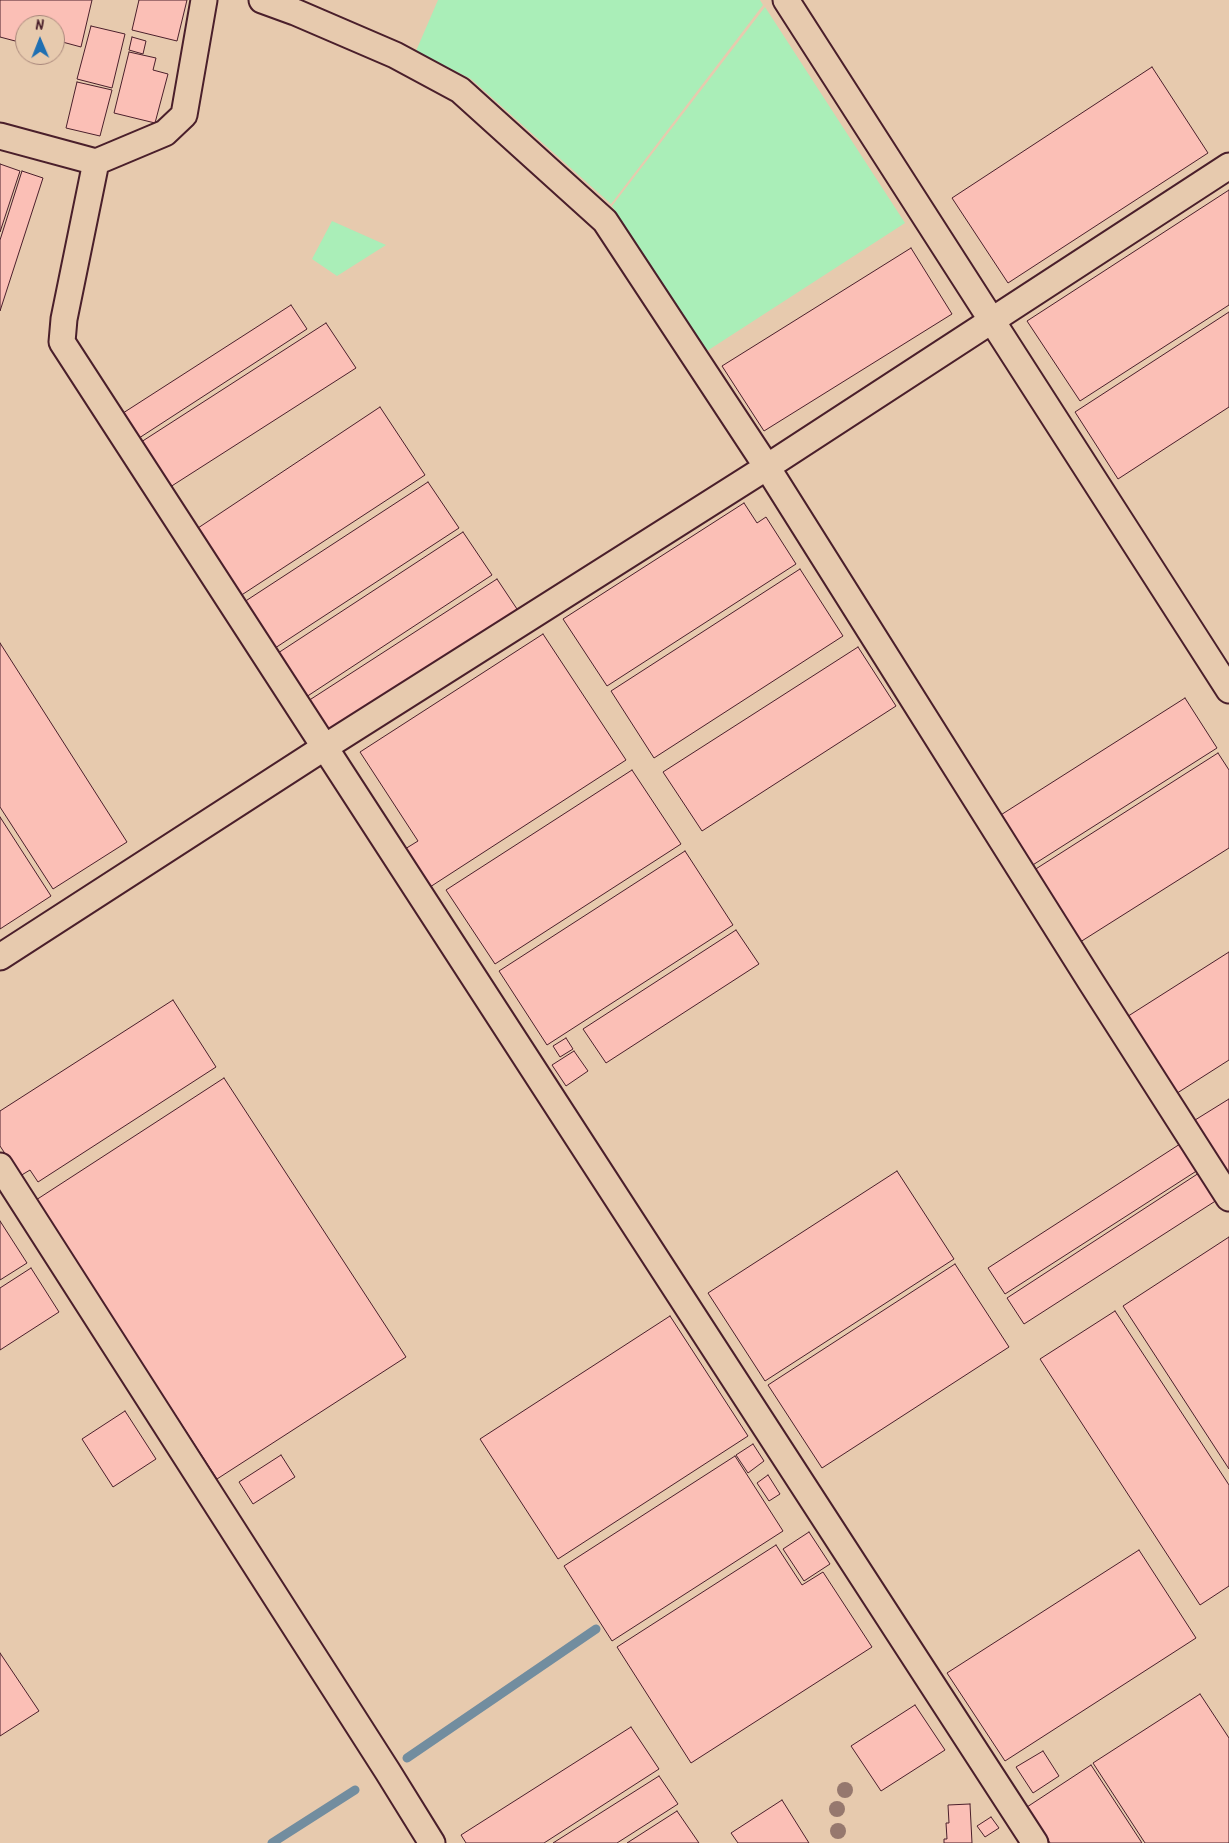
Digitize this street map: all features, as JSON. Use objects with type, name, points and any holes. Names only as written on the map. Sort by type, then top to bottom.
[{"type":"street","points":[[0,136],[96,162],[165,133],[184,115],[204,0]]},
{"type":"street","points":[[262,0],[396,54],[460,90],[605,221],[767,468],[1090,982],[1229,1198]]},
{"type":"street","points":[[786,0],[1227,681]]},
{"type":"street","points":[[96,162],[64,319],[62,342],[1035,1843]]},
{"type":"street","points":[[0,957],[325,747],[767,468],[1229,166]]},
{"type":"street","points":[[0,1166],[432,1843]]},
{"type":"green space","points":[[438,0],[760,0],[763,5],[611,204],[471,79],[416,51]]},
{"type":"green space","points":[[765,7],[905,223],[707,351],[612,206]]},
{"type":"green space","points":[[332,221],[386,245],[337,276],[312,259]]},
{"type":"building","points":[[0,0],[92,0],[81,47],[65,43],[65,15],[15,15],[15,41],[0,37]]},
{"type":"building","points":[[139,0],[187,0],[177,41],[132,30]]},
{"type":"building","points":[[91,26],[125,34],[112,88],[77,79]]},
{"type":"building","points":[[132,37],[146,41],[143,54],[129,50]]},
{"type":"building","points":[[129,52],[156,58],[153,70],[168,74],[155,123],[114,113]]},
{"type":"building","points":[[1152,67],[1208,153],[1008,283],[952,198]]},
{"type":"building","points":[[77,82],[112,90],[100,136],[66,128]]},
{"type":"building","points":[[0,164],[20,171],[0,232]]},
{"type":"building","points":[[22,171],[43,178],[0,311],[0,240]]},
{"type":"building","points":[[1229,190],[1229,305],[1080,401],[1027,321]]},
{"type":"building","points":[[911,248],[952,314],[764,431],[722,366]]},
{"type":"building","points":[[291,305],[307,329],[136,440],[120,415]]},
{"type":"building","points":[[1229,312],[1229,407],[1118,479],[1075,412]]},
{"type":"building","points":[[326,323],[356,368],[167,489],[138,444]]},
{"type":"building","points":[[380,407],[425,475],[237,598],[192,532]]},
{"type":"building","points":[[428,482],[459,528],[272,650],[241,604]]},
{"type":"building","points":[[744,503],[757,523],[766,517],[796,564],[607,686],[563,619]]},
{"type":"building","points":[[463,532],[492,575],[303,699],[275,655]]},
{"type":"building","points":[[800,569],[843,636],[654,758],[611,691]]},
{"type":"building","points":[[497,579],[519,612],[330,734],[308,701]]},
{"type":"building","points":[[543,634],[626,760],[430,887],[405,849],[418,841],[360,752]]},
{"type":"building","points":[[0,643],[127,842],[53,889],[0,807]]},
{"type":"building","points":[[858,647],[896,706],[702,831],[663,772]]},
{"type":"building","points":[[1185,698],[1217,748],[1028,868],[996,818]]},
{"type":"building","points":[[1218,753],[1229,770],[1229,848],[1077,944],[1031,872]]},
{"type":"building","points":[[632,770],[681,844],[495,964],[446,890]]},
{"type":"building","points":[[0,817],[51,896],[0,929]]},
{"type":"building","points":[[685,851],[733,925],[547,1045],[499,971]]},
{"type":"building","points":[[736,930],[759,964],[606,1063],[583,1029]]},
{"type":"building","points":[[1229,952],[1229,1060],[1171,1097],[1122,1020]]},
{"type":"building","points":[[173,1000],[216,1067],[38,1182],[30,1170],[20,1176],[0,1146],[0,1111]]},
{"type":"building","points":[[566,1038],[573,1049],[560,1057],[553,1046]]},
{"type":"building","points":[[574,1051],[588,1071],[566,1086],[552,1065]]},
{"type":"building","points":[[224,1078],[406,1357],[217,1479],[36,1200]]},
{"type":"building","points":[[1229,1099],[1229,1191],[1187,1125]]},
{"type":"building","points":[[1180,1144],[1198,1170],[1005,1294],[988,1268]]},
{"type":"building","points":[[897,1171],[954,1259],[765,1381],[708,1293]]},
{"type":"building","points":[[1199,1173],[1217,1200],[1024,1324],[1007,1298]]},
{"type":"building","points":[[0,1221],[27,1263],[0,1280]]},
{"type":"building","points":[[1229,1237],[1229,1469],[1123,1306]]},
{"type":"building","points":[[955,1264],[1009,1347],[822,1468],[768,1385]]},
{"type":"building","points":[[31,1268],[59,1312],[0,1350],[0,1288]]},
{"type":"building","points":[[1115,1311],[1229,1485],[1229,1586],[1200,1605],[1040,1359]]},
{"type":"building","points":[[670,1316],[748,1436],[558,1559],[480,1439]]},
{"type":"building","points":[[125,1411],[156,1459],[113,1487],[82,1439]]},
{"type":"building","points":[[753,1444],[764,1461],[748,1473],[736,1455]]},
{"type":"building","points":[[281,1455],[295,1477],[253,1504],[239,1482]]},
{"type":"building","points":[[735,1456],[783,1531],[612,1641],[564,1566]]},
{"type":"building","points":[[768,1475],[780,1494],[769,1501],[757,1483]]},
{"type":"building","points":[[809,1532],[830,1564],[804,1581],[783,1549]]},
{"type":"building","points":[[776,1545],[802,1585],[823,1572],[872,1647],[691,1763],[617,1647]]},
{"type":"building","points":[[1139,1550],[1196,1638],[1005,1761],[947,1673]]},
{"type":"building","points":[[0,1653],[39,1711],[0,1736]]},
{"type":"building","points":[[1200,1694],[1229,1738],[1229,1843],[1145,1843],[1093,1763]]},
{"type":"building","points":[[915,1705],[945,1750],[881,1791],[851,1746]]},
{"type":"building","points":[[631,1727],[659,1769],[544,1843],[466,1843],[461,1835]]},
{"type":"building","points":[[1043,1751],[1059,1776],[1033,1793],[1016,1767]]},
{"type":"building","points":[[1091,1765],[1142,1843],[1050,1843],[1027,1807]]},
{"type":"building","points":[[659,1776],[678,1804],[617,1843],[553,1843]]},
{"type":"building","points":[[782,1800],[809,1843],[738,1843],[731,1833]]},
{"type":"building","points":[[970,1804],[972,1843],[944,1843],[944,1839],[947,1839],[946,1823],[949,1823],[948,1805]]},
{"type":"building","points":[[677,1811],[699,1843],[627,1843]]},
{"type":"building","points":[[991,1817],[999,1828],[985,1837],[977,1826]]},
{"type":"waterway","points":[[407,1758],[596,1629]]},
{"type":"waterway","points":[[272,1843],[355,1790]]}]
